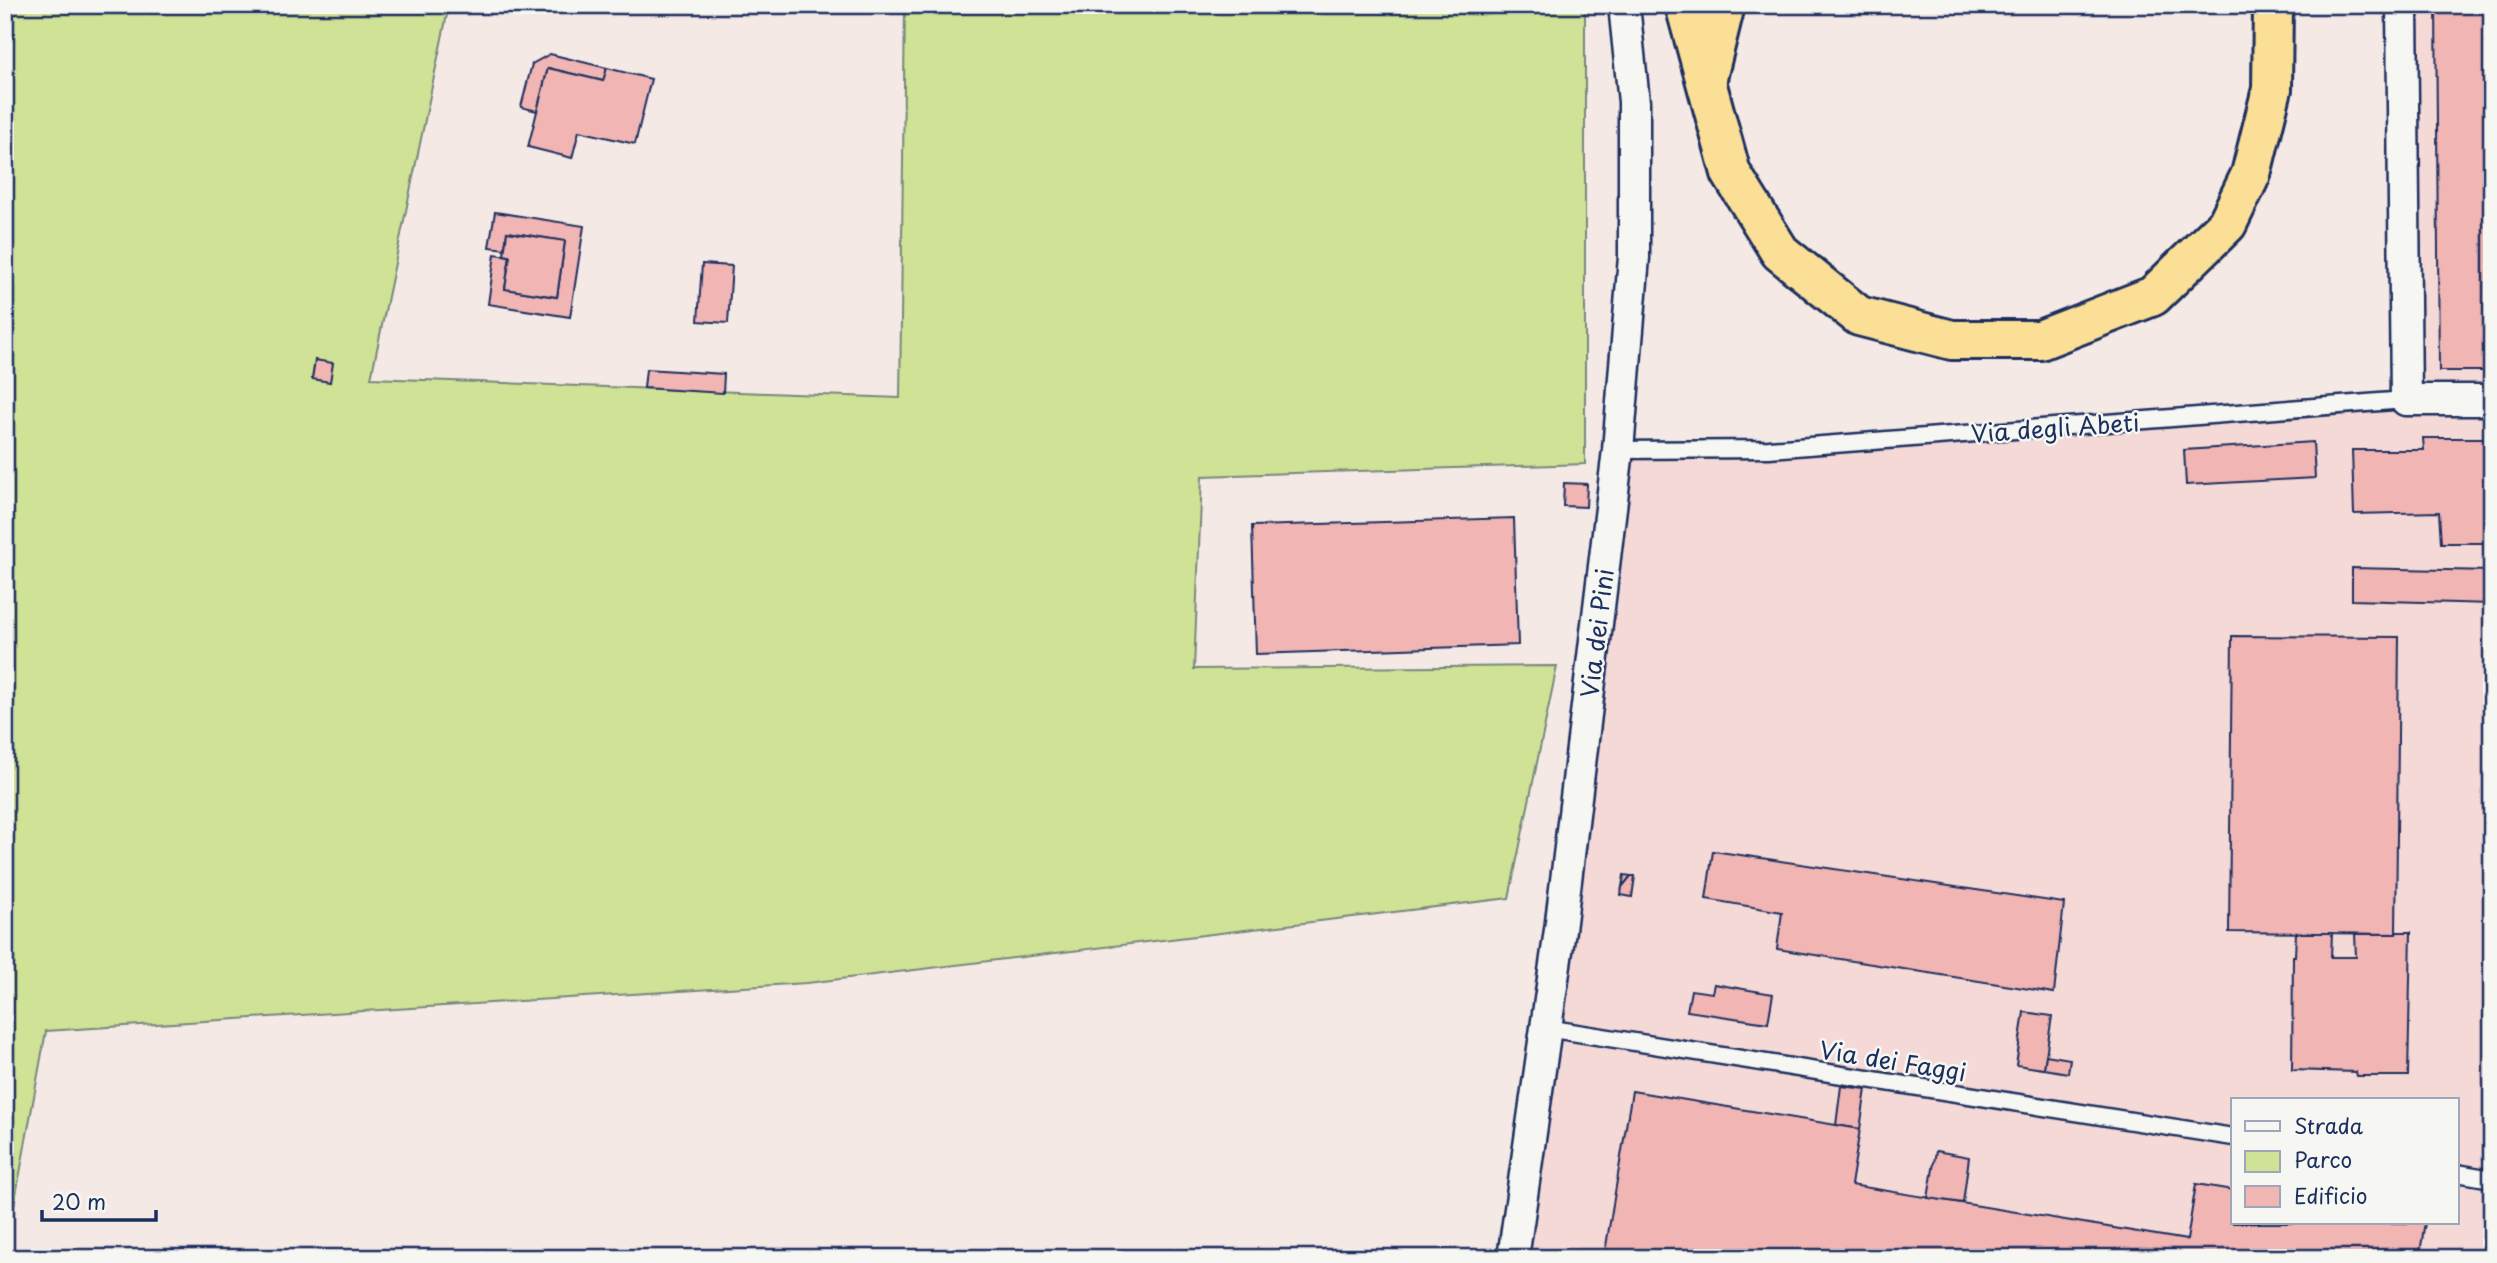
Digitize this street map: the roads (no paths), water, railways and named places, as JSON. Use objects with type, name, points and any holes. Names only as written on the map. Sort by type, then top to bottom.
[{"type":"highway","points":[[1685,5],[1731,173],[1780,252],[1859,316],[1952,340],[2040,340],[2153,296],[2227,224],[2251,174],[2272,89],[2273,5]]},
{"type":"highway","points":[[1705,84],[1725,5]]},
{"type":"street","name":"Via dei Pini","points":[[1514,1258],[1563,902],[1618,450],[1634,257],[1634,102],[1624,5]]},
{"type":"street","points":[[2402,5],[2406,400]]},
{"type":"street","name":"Via degli Abeti","points":[[2406,400],[2492,400]]},
{"type":"lane","name":"Via degli Abeti","points":[[1618,450],[1769,449],[2406,400]]},
{"type":"lane","name":"Via dei Faggi","points":[[1546,1028],[2231,1137]]},
{"type":"lane","points":[[2458,1173],[2492,1179]]}]
